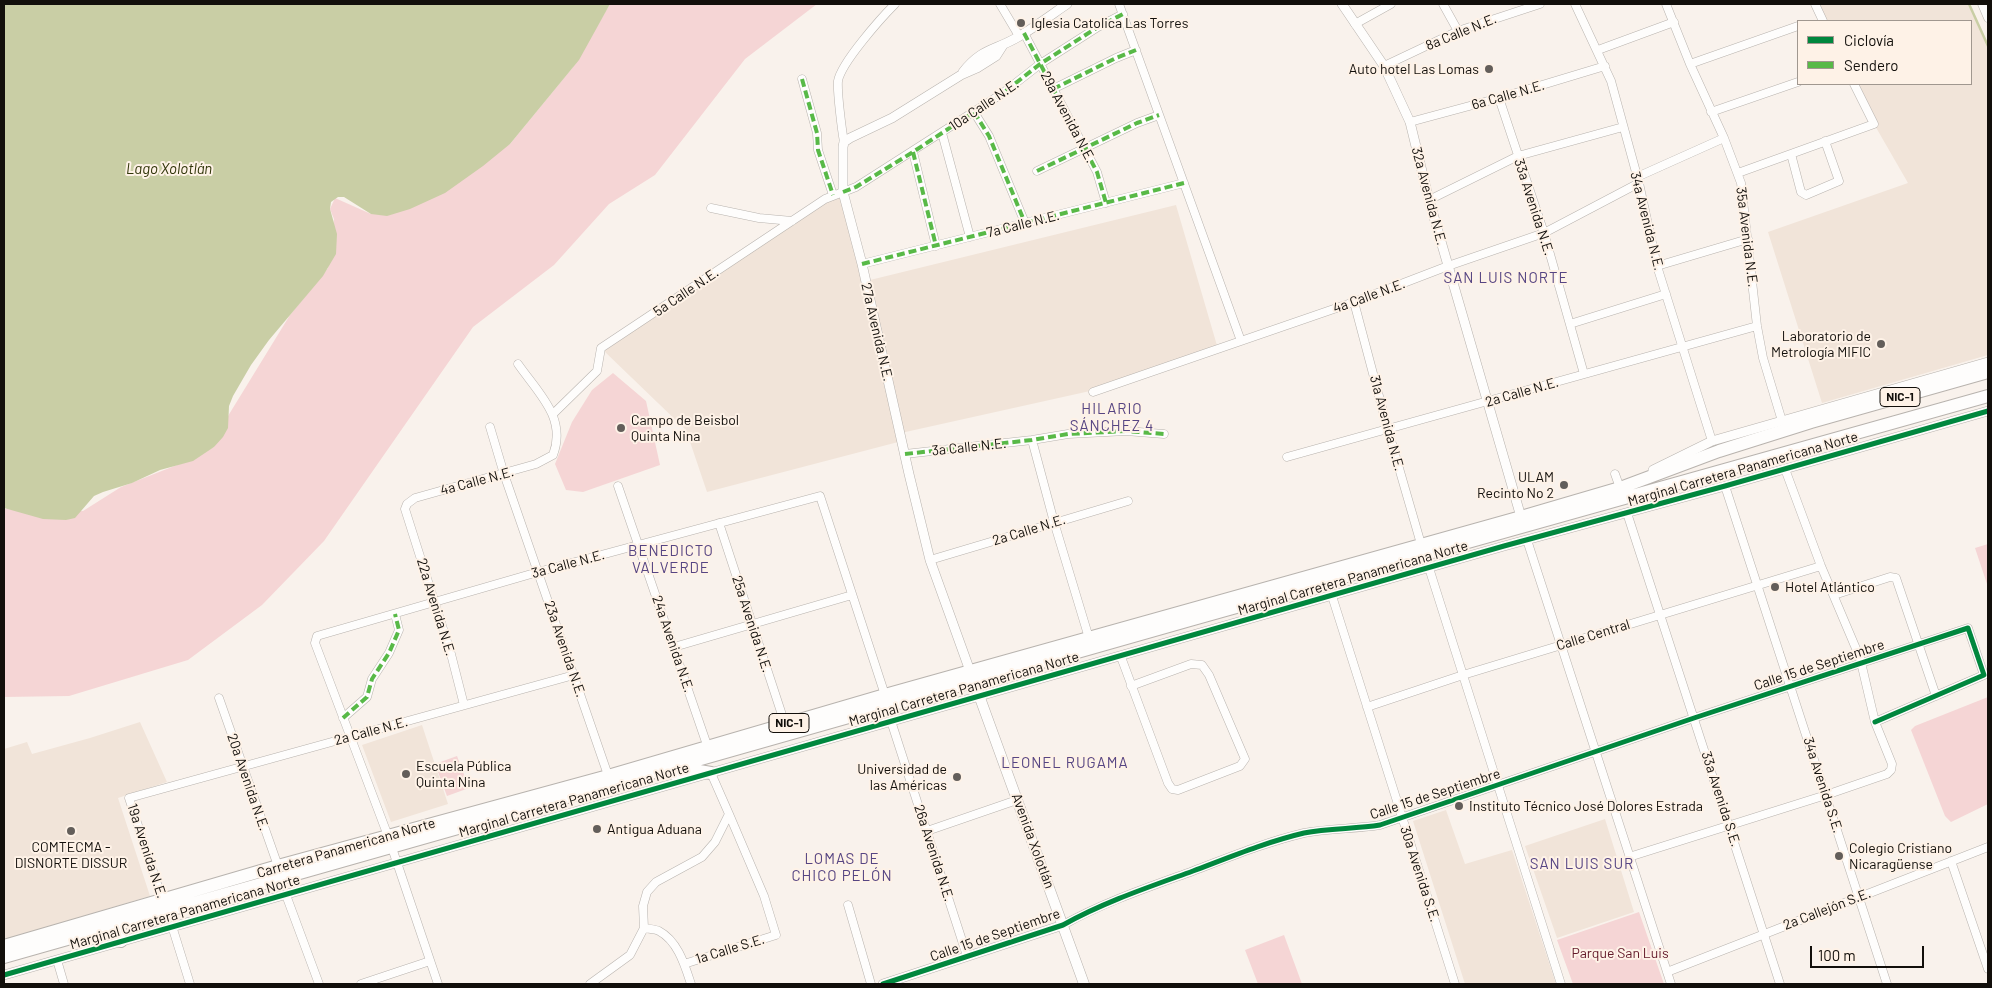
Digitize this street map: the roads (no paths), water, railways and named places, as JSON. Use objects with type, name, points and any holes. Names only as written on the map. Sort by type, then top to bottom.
[{"type":"highway","name":"Carretera Panamericana Norte","points":[[4,957],[116,926],[165,906],[278,866],[399,840],[411,836],[425,826],[610,780],[708,745],[884,695],[972,677],[1089,638],[1620,488],[1719,451],[1811,422],[1988,372]]},
{"type":"highway","name":"Carretera Panamericana Norte","points":[[4,946],[364,856],[390,842],[972,677],[1988,396]]},
{"type":"highway","points":[[610,780],[631,786],[677,773],[699,771],[712,773]]},
{"type":"highway","points":[[116,926],[121,941]]},
{"type":"main road","name":"Avenida Xolotlán","points":[[972,677],[1084,984]]},
{"type":"street","name":"27a Avenida N.E.","points":[[895,4],[883,15],[850,59],[838,80],[844,142],[843,192],[862,264],[930,560],[972,677]]},
{"type":"street","name":"29a Avenida N.E.","points":[[1000,4],[1022,34],[1054,89],[1097,172],[1106,203]]},
{"type":"street","points":[[844,142],[892,118],[961,75],[977,68],[996,56],[1003,45],[1067,4]]},
{"type":"street","points":[[1119,4],[1241,341]]},
{"type":"street","name":"32a Avenida N.E.","points":[[1342,4],[1384,66],[1410,122],[1429,200],[1521,517]]},
{"type":"street","points":[[1355,24],[1391,4]]},
{"type":"street","points":[[1443,4],[1458,31]]},
{"type":"street","name":"8a Calle N.E.","points":[[1384,66],[1458,31],[1540,4]]},
{"type":"street","name":"34a Avenida N.E.","points":[[1574,4],[1598,50],[1611,81],[1638,180],[1657,266],[1712,441]]},
{"type":"street","name":"35a Avenida N.E.","points":[[1666,4],[1738,173],[1748,239],[1757,326],[1763,358],[1782,421]]},
{"type":"street","points":[[1815,4],[1822,20]]},
{"type":"street","points":[[1982,4],[1988,18]]},
{"type":"street","name":"10a Calle N.E.","points":[[843,192],[856,188],[913,152],[1003,94],[1040,64],[1098,26],[1122,14]]},
{"type":"street","points":[[1598,50],[1674,22]]},
{"type":"street","points":[[1690,64],[1797,26]]},
{"type":"street","points":[[1054,89],[1136,50]]},
{"type":"street","name":"6a Calle N.E.","points":[[1410,122],[1605,66]]},
{"type":"street","points":[[802,79],[817,133],[818,150],[833,195]]},
{"type":"street","points":[[1711,112],[1797,82]]},
{"type":"street","points":[[1738,173],[1874,124],[1854,85]]},
{"type":"street","name":"33a Avenida N.E.","points":[[1499,98],[1544,233],[1584,374]]},
{"type":"street","points":[[974,112],[989,136],[1025,223]]},
{"type":"street","points":[[1037,171],[1159,115]]},
{"type":"street","points":[[1429,200],[1518,156],[1623,127]]},
{"type":"street","points":[[942,133],[970,237]]},
{"type":"street","name":"4a Calle N.E.","points":[[1093,392],[1354,302],[1448,266],[1544,233],[1638,180],[1724,138]]},
{"type":"street","points":[[1791,154],[1801,192],[1806,195],[1836,184],[1839,181],[1825,141]]},
{"type":"street","points":[[913,152],[936,246]]},
{"type":"street","name":"7a Calle N.E.","points":[[862,264],[1184,183]]},
{"type":"street","name":"5a Calle N.E.","points":[[553,414],[597,371],[601,348],[792,220],[833,195],[843,192]]},
{"type":"street","points":[[711,208],[759,218],[792,220]]},
{"type":"street","points":[[1657,266],[1748,239]]},
{"type":"street","points":[[1570,324],[1666,294]]},
{"type":"street","name":"31a Avenida N.E.","points":[[1354,302],[1421,544]]},
{"type":"street","name":"2a Calle N.E.","points":[[1287,457],[1757,326]]},
{"type":"street","points":[[1712,441],[1988,362]]},
{"type":"street","points":[[518,364],[553,414]]},
{"type":"street","name":"Marginal Carretera Panamericana Norte","points":[[4,975],[172,926],[398,864],[530,824],[1121,657],[1504,546],[1725,486],[1988,411]]},
{"type":"street","name":"4a Calle N.E.","points":[[406,509],[407,504],[415,498],[504,474],[536,464],[553,455],[558,435],[553,414]]},
{"type":"street","name":"23a Avenida N.E.","points":[[490,427],[504,474],[610,780]]},
{"type":"street","name":"3a Calle N.E.","points":[[905,454],[1032,440],[1068,434],[1126,431],[1164,434]]},
{"type":"street","points":[[1032,440],[1054,522],[1089,638]]},
{"type":"street","name":"NIC-1","points":[[1620,488],[1693,449],[1712,441]]},
{"type":"street","points":[[1630,857],[1826,795],[1887,774],[1891,770],[1892,764],[1875,722],[1862,664],[1821,566],[1785,469]]},
{"type":"street","points":[[1615,474],[1620,488]]},
{"type":"street","name":"24a Avenida N.E.","points":[[618,486],[708,745]]},
{"type":"street","points":[[1725,486],[1758,585]]},
{"type":"street","name":"3a Calle N.E.","points":[[343,718],[315,643],[317,636],[538,572],[820,496],[852,595]]},
{"type":"street","name":"2a Calle N.E.","points":[[930,560],[1128,501]]},
{"type":"street","name":"22a Avenida N.E.","points":[[406,509],[464,705]]},
{"type":"street","points":[[1626,513],[1660,614]]},
{"type":"street","name":"25a Avenida N.E.","points":[[719,524],[785,724]]},
{"type":"street","points":[[1527,540],[1671,984]]},
{"type":"street","points":[[1462,543],[1504,546]]},
{"type":"street","name":"Calle Central","points":[[1367,707],[1463,675],[1821,566]]},
{"type":"street","points":[[1429,568],[1561,984]]},
{"type":"street","points":[[1834,595],[1890,577],[1896,578],[1936,696],[1875,722]]},
{"type":"street","name":"34a Avenida S.E.","points":[[1758,585],[1887,984]]},
{"type":"street","points":[[674,646],[852,595],[884,695]]},
{"type":"street","name":"30a Avenida S.E.","points":[[1332,596],[1455,984]]},
{"type":"street","points":[[395,614],[399,630],[389,653],[372,679],[367,697],[343,718],[398,864],[438,984]]},
{"type":"street","name":"33a Avenida S.E.","points":[[1660,614],[1780,984]]},
{"type":"street","name":"Calle 15 de Septiembre","points":[[883,984],[1063,925],[1134,893],[1280,839],[1307,832],[1358,829],[1380,825],[1966,628],[1969,630],[1984,675],[1936,696]]},
{"type":"street","points":[[1121,657],[1131,686],[1168,783],[1172,789],[1178,790],[1240,766],[1245,759],[1209,675],[1202,665],[1191,664],[1131,686]]},
{"type":"street","name":"2a Calle N.E.","points":[[167,786],[574,674]]},
{"type":"street","name":"20a Avenida N.E.","points":[[219,698],[278,866]]},
{"type":"street","name":"26a Avenida N.E.","points":[[891,721],[967,956]]},
{"type":"street","points":[[590,984],[630,955],[644,928],[643,906],[647,892],[656,882],[702,857],[715,842],[729,814],[712,773]]},
{"type":"street","name":"19a Avenida N.E.","points":[[165,906],[129,798],[167,786]]},
{"type":"street","points":[[928,831],[1017,800]]},
{"type":"street","name":"1a Calle S.E.","points":[[684,964],[776,935],[764,896],[729,814]]},
{"type":"street","name":"2a Callejón S.E.","points":[[1667,972],[1988,846]]},
{"type":"street","points":[[1951,861],[1988,969]]},
{"type":"street","points":[[286,895],[319,984]]},
{"type":"street","points":[[848,905],[871,984]]},
{"type":"street","points":[[172,926],[190,984]]},
{"type":"street","points":[[644,928],[659,931],[672,941],[684,964],[691,984]]},
{"type":"street","points":[[57,960],[64,984]]},
{"type":"street","points":[[361,984],[430,962]]},
{"type":"water","name":"Lago Xolotlán","points":[[4,4],[610,4],[579,60],[510,144],[445,193],[410,209],[387,216],[371,214],[344,197],[338,197],[331,202],[330,209],[337,234],[336,254],[323,276],[269,340],[251,365],[229,406],[228,428],[214,447],[193,461],[160,470],[132,483],[94,496],[75,518],[66,520],[43,519],[4,508]]},
{"type":"waterway","points":[[1969,4],[1988,46]]},
{"type":"place","name":"Iglesia Catolica Las Torres","points":[[1021,23]]},
{"type":"place","name":"Auto hotel Las Lomas","points":[[1489,69]]},
{"type":"place","name":"Laboratorio de Metrología MIFIC","points":[[1881,344]]},
{"type":"place","name":"Campo de Beisbol Quinta Nina","points":[[621,428]]},
{"type":"place","name":"ULAM Recinto No 2","points":[[1564,485]]},
{"type":"place","name":"Hotel Atlántico","points":[[1775,587]]},
{"type":"place","name":"Escuela Pública Quinta Nina","points":[[406,774]]},
{"type":"place","name":"Universidad de las Américas","points":[[957,777]]},
{"type":"place","name":"Instituto Técnico José Dolores Estrada","points":[[1459,806]]},
{"type":"place","name":"Antigua Aduana","points":[[597,829]]},
{"type":"place","name":"COMTECMA - DISNORTE DISSUR","points":[[71,831]]},
{"type":"place","name":"Colegio Cristiano Nicaragüense","points":[[1839,856]]},
{"type":"district","name":"SAN LUIS NORTE","points":[[1506,278]]},
{"type":"district","name":"HILARIO SÁNCHEZ 4","points":[[1112,418]]},
{"type":"district","name":"BENEDICTO VALVERDE","points":[[671,560]]},
{"type":"district","name":"LEONEL RUGAMA","points":[[1065,763]]},
{"type":"district","name":"SAN LUIS SUR","points":[[1582,864]]},
{"type":"district","name":"LOMAS DE CHICO PELÓN","points":[[842,868]]},
{"type":"park label","name":"Parque San Luis","points":[[1620,953]]}]
